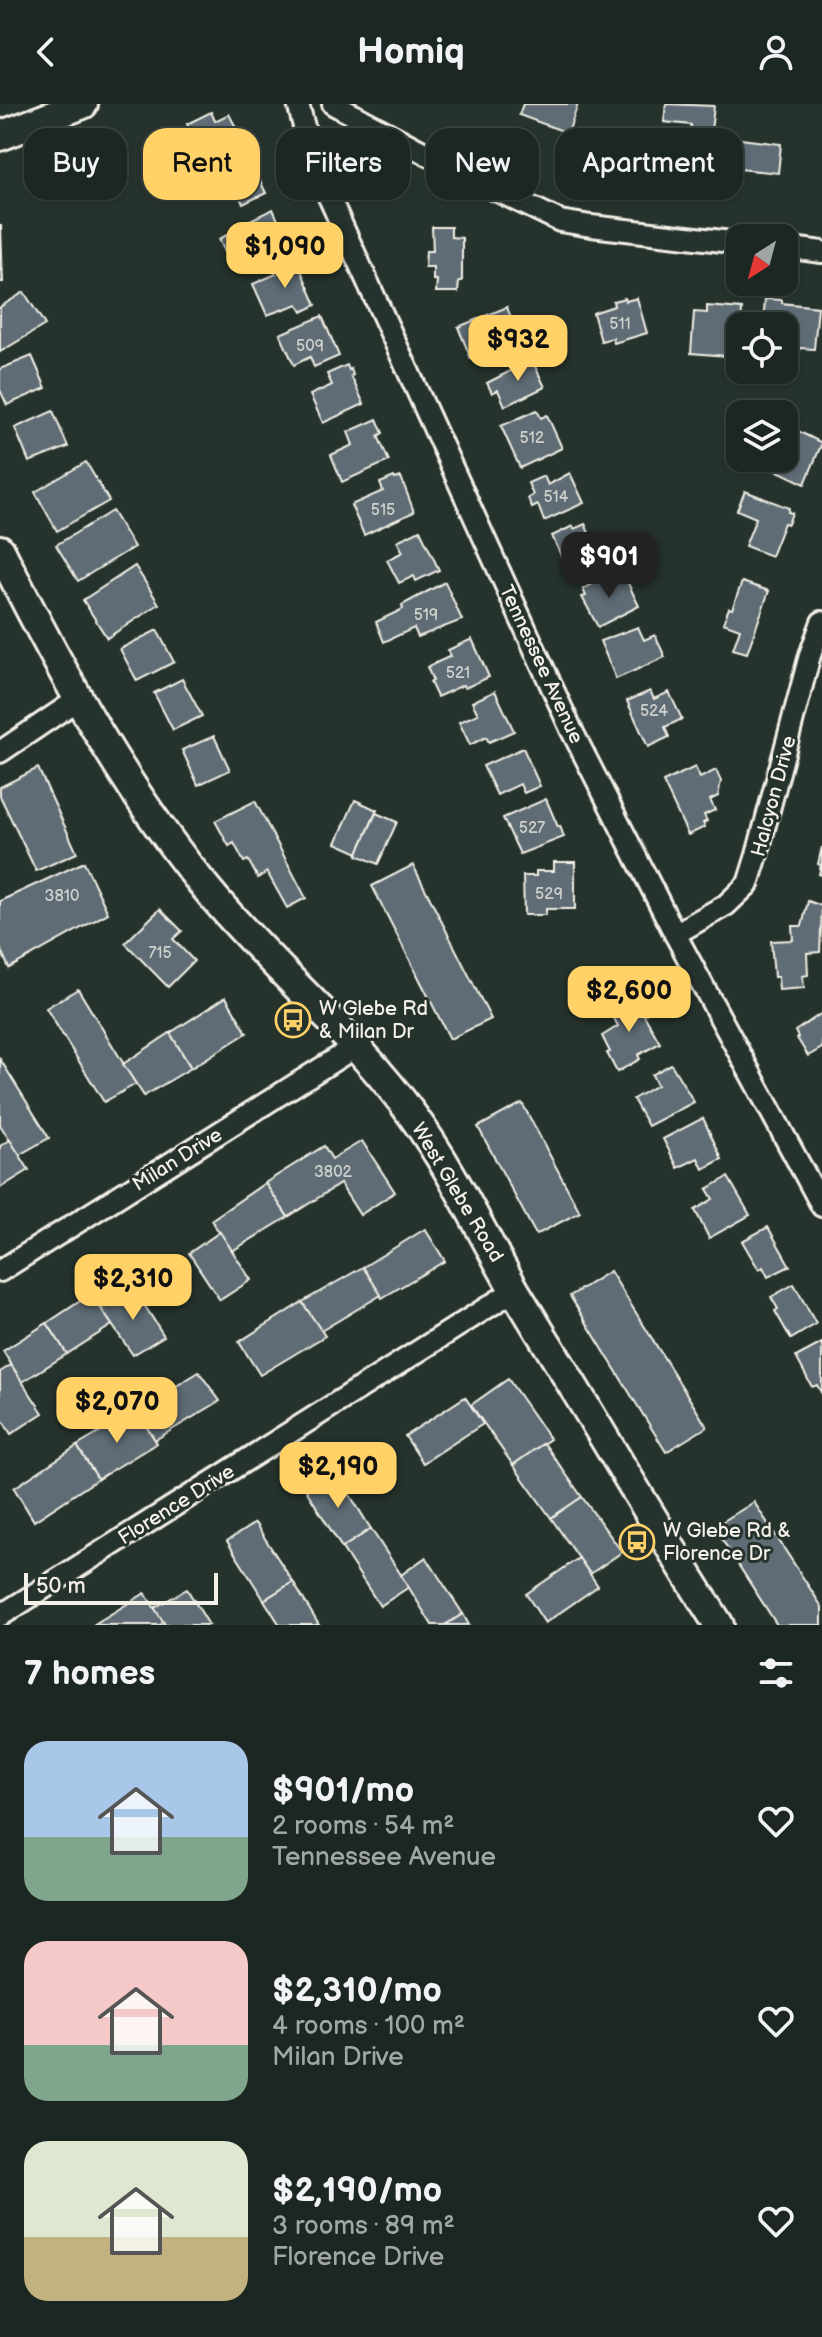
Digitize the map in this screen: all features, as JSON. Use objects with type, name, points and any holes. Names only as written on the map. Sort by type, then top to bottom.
[{"type":"main road","points":[[0,136],[83,104]]},
{"type":"main road","name":"West Glebe Road","points":[[0,550],[34,618],[80,698],[167,838],[212,896],[355,1047],[428,1137],[453,1176],[515,1290],[719,1625]]},
{"type":"street","name":"Tennessee Avenue","points":[[298,104],[314,164],[571,729],[675,934],[821,1204]]},
{"type":"street","points":[[333,104],[560,221],[726,241]]},
{"type":"street","points":[[798,249],[822,252]]},
{"type":"street","name":"Halcyon Drive","points":[[675,934],[726,905],[748,884],[810,655],[822,622]]},
{"type":"street","points":[[0,752],[80,698]]},
{"type":"street","name":"Milan Drive","points":[[0,1271],[355,1047]]},
{"type":"street","name":"Florence Drive","points":[[0,1616],[515,1290]]},
{"type":"building","points":[[523,104],[578,104],[570,128],[555,128],[519,115]]},
{"type":"building","points":[[666,104],[714,106],[711,128],[691,128],[691,125],[664,122]]},
{"type":"building","points":[[211,112],[215,121],[229,114],[236,128],[189,128],[187,124]]},
{"type":"building","points":[[743,139],[781,144],[778,173],[743,169]]},
{"type":"building","points":[[260,181],[266,193],[260,196]]},
{"type":"building","points":[[273,209],[290,247],[261,260],[259,256],[234,271],[219,239],[237,230],[240,236],[248,232],[244,223]]},
{"type":"building","points":[[1,226],[3,282],[0,282]]},
{"type":"building","points":[[432,227],[451,227],[451,237],[462,238],[462,281],[459,281],[458,292],[436,292],[437,280],[433,280],[433,267],[425,267],[426,251],[433,251]]},
{"type":"building","points":[[297,261],[316,305],[302,312],[298,304],[267,315],[253,284]]},
{"type":"building","points":[[24,292],[45,325],[0,352],[0,307]]},
{"type":"building","points":[[625,298],[626,301],[637,298],[647,333],[614,343],[613,338],[601,341],[593,313],[614,306],[613,301]]},
{"type":"building","points":[[765,299],[818,307],[814,349],[800,348],[798,361],[798,312],[764,312]]},
{"type":"building","points":[[707,306],[742,309],[742,312],[726,312],[726,356],[691,353],[694,312],[707,313]]},
{"type":"building","points":[[507,307],[513,323],[519,321],[525,337],[471,359],[458,327]]},
{"type":"building","points":[[322,316],[339,356],[314,367],[310,357],[294,365],[280,334]]},
{"type":"building","points":[[32,356],[46,388],[7,405],[0,390],[0,369]]},
{"type":"building","points":[[532,360],[545,387],[505,406],[498,390],[492,393],[487,383]]},
{"type":"building","points":[[347,365],[364,404],[323,423],[310,395],[332,385],[327,374]]},
{"type":"building","points":[[537,410],[541,418],[547,415],[562,448],[520,468],[501,426]]},
{"type":"building","points":[[53,411],[68,447],[29,462],[15,428]]},
{"type":"building","points":[[377,419],[383,433],[378,436],[389,461],[342,482],[331,455],[353,445],[348,432]]},
{"type":"building","points":[[798,431],[822,443],[805,484],[780,472],[798,472]]},
{"type":"building","points":[[86,462],[109,501],[57,531],[35,492]]},
{"type":"building","points":[[570,473],[584,503],[544,521],[538,505],[532,508],[528,498],[533,495],[528,483],[544,476],[548,485]]},
{"type":"building","points":[[401,477],[414,512],[364,535],[351,505],[383,491],[380,483]]},
{"type":"building","points":[[745,491],[789,508],[788,512],[792,513],[788,524],[784,523],[771,556],[745,546],[756,518],[737,510]]},
{"type":"building","points":[[112,511],[134,547],[78,581],[56,545]]},
{"type":"building","points":[[585,524],[594,544],[582,550],[589,566],[570,575],[552,536]]},
{"type":"building","points":[[420,530],[439,570],[416,581],[414,576],[399,583],[387,560],[403,552],[397,541]]},
{"type":"building","points":[[135,566],[159,604],[107,638],[83,600]]},
{"type":"building","points":[[625,577],[639,606],[598,627],[582,597],[586,596],[583,589],[604,578],[608,586]]},
{"type":"building","points":[[445,582],[462,620],[418,637],[414,628],[384,642],[376,622]]},
{"type":"building","points":[[742,582],[769,591],[747,653],[733,649],[740,629],[723,623]]},
{"type":"building","points":[[638,627],[644,640],[655,635],[665,657],[616,679],[600,641]]},
{"type":"building","points":[[157,630],[174,662],[137,681],[120,649]]},
{"type":"building","points":[[472,639],[489,677],[437,697],[427,667],[451,656],[448,650]]},
{"type":"building","points":[[182,679],[202,716],[173,730],[154,693]]},
{"type":"building","points":[[495,691],[514,731],[489,742],[486,737],[470,745],[459,722],[478,714],[472,702]]},
{"type":"building","points":[[650,691],[654,699],[669,692],[682,719],[665,727],[669,737],[648,747],[627,701]]},
{"type":"building","points":[[214,736],[230,770],[198,785],[182,750]]},
{"type":"building","points":[[523,748],[540,786],[524,793],[520,784],[497,795],[483,766]]},
{"type":"building","points":[[695,767],[700,778],[716,770],[721,781],[718,796],[710,800],[715,810],[704,815],[707,821],[703,823],[705,827],[688,835],[663,782]]},
{"type":"building","points":[[38,768],[77,853],[36,871],[0,796],[0,787]]},
{"type":"building","points":[[546,799],[564,837],[520,854],[503,818]]},
{"type":"building","points":[[355,800],[377,810],[358,853],[336,843]]},
{"type":"building","points":[[255,801],[306,898],[287,908],[267,872],[258,878],[248,860],[244,862],[234,843],[229,846],[215,821]]},
{"type":"building","points":[[376,813],[397,822],[378,864],[357,855]]},
{"type":"building","points":[[822,847],[822,875],[819,874],[821,865],[818,864]]},
{"type":"building","points":[[84,862],[108,913],[9,968],[0,948],[0,901]]},
{"type":"building","points":[[554,862],[575,862],[575,909],[546,909],[546,915],[524,915],[523,876],[536,876],[536,871],[554,871]]},
{"type":"building","points":[[413,865],[491,1019],[450,1039],[372,886]]},
{"type":"building","points":[[808,901],[822,906],[820,952],[807,953],[808,975],[803,976],[804,988],[779,990],[778,977],[774,977],[771,941],[793,940],[792,926],[802,926]]},
{"type":"building","points":[[160,909],[182,931],[173,939],[194,961],[168,987],[125,943]]},
{"type":"building","points":[[78,989],[136,1084],[104,1102],[46,1008]]},
{"type":"building","points":[[633,995],[638,1003],[643,1000],[649,1012],[644,1015],[660,1043],[617,1072],[602,1036],[618,1026],[609,1009]]},
{"type":"building","points":[[226,997],[247,1033],[191,1068],[170,1033]]},
{"type":"building","points":[[822,1013],[822,1048],[808,1056],[795,1031]]},
{"type":"building","points":[[170,1033],[191,1068],[144,1096],[123,1064]]},
{"type":"building","points":[[0,1059],[49,1138],[19,1155],[0,1125]]},
{"type":"building","points":[[671,1064],[694,1102],[648,1126],[633,1099],[657,1085],[652,1075]]},
{"type":"building","points":[[522,1103],[580,1212],[536,1235],[478,1127]]},
{"type":"building","points":[[703,1118],[722,1159],[703,1169],[698,1158],[678,1168],[663,1139]]},
{"type":"building","points":[[10,1140],[29,1170],[0,1188],[0,1146]]},
{"type":"building","points":[[362,1141],[395,1192],[360,1215],[340,1184],[288,1217],[265,1183],[324,1146],[332,1159]]},
{"type":"building","points":[[728,1177],[750,1215],[709,1238],[695,1210],[713,1199],[707,1189]]},
{"type":"building","points":[[265,1183],[288,1217],[232,1251],[211,1220]]},
{"type":"building","points":[[768,1227],[790,1266],[768,1277],[763,1267],[759,1270],[742,1241]]},
{"type":"building","points":[[425,1229],[445,1261],[382,1298],[363,1267]]},
{"type":"building","points":[[220,1232],[251,1280],[220,1300],[189,1253]]},
{"type":"building","points":[[363,1267],[381,1295],[321,1331],[302,1302]]},
{"type":"building","points":[[610,1271],[707,1427],[666,1452],[570,1296]]},
{"type":"building","points":[[794,1284],[816,1324],[791,1339],[775,1311],[778,1309],[771,1297]]},
{"type":"building","points":[[134,1289],[164,1336],[133,1355],[101,1309]]},
{"type":"building","points":[[91,1294],[112,1325],[67,1354],[47,1323]]},
{"type":"building","points":[[302,1302],[325,1336],[260,1375],[239,1342]]},
{"type":"building","points":[[47,1323],[67,1354],[22,1382],[3,1351]]},
{"type":"building","points":[[822,1343],[822,1394],[817,1385],[812,1387],[796,1357]]},
{"type":"building","points":[[11,1365],[43,1413],[11,1434],[0,1416],[0,1372]]},
{"type":"building","points":[[199,1372],[220,1401],[155,1440],[136,1411]]},
{"type":"building","points":[[508,1379],[550,1439],[513,1465],[471,1405]]},
{"type":"building","points":[[465,1397],[483,1424],[423,1463],[405,1436]]},
{"type":"building","points":[[136,1411],[157,1443],[98,1479],[77,1446]]},
{"type":"building","points":[[544,1443],[582,1497],[551,1518],[513,1465]]},
{"type":"building","points":[[77,1446],[98,1479],[34,1521],[14,1488]]},
{"type":"building","points":[[335,1471],[371,1529],[342,1548],[306,1490]]},
{"type":"building","points":[[582,1497],[622,1552],[590,1574],[551,1518]]},
{"type":"building","points":[[754,1502],[822,1607],[822,1625],[777,1625],[714,1527]]},
{"type":"building","points":[[255,1523],[293,1582],[264,1600],[227,1541]]},
{"type":"building","points":[[371,1529],[409,1587],[380,1606],[342,1548]]},
{"type":"building","points":[[426,1557],[463,1614],[445,1625],[432,1625],[401,1575]]},
{"type":"building","points":[[579,1558],[598,1586],[545,1623],[526,1594]]},
{"type":"building","points":[[293,1582],[319,1625],[280,1625],[264,1600]]},
{"type":"building","points":[[187,1589],[209,1625],[165,1625],[154,1608]]},
{"type":"building","points":[[145,1593],[164,1623],[93,1625]]},
{"type":"building","points":[[463,1614],[469,1625],[445,1625]]},
{"type":"place","name":"W Glebe Rd & Milan Dr","points":[[293,1020]]},
{"type":"place","name":"W Glebe Rd & Florence Dr","points":[[637,1542]]}]
